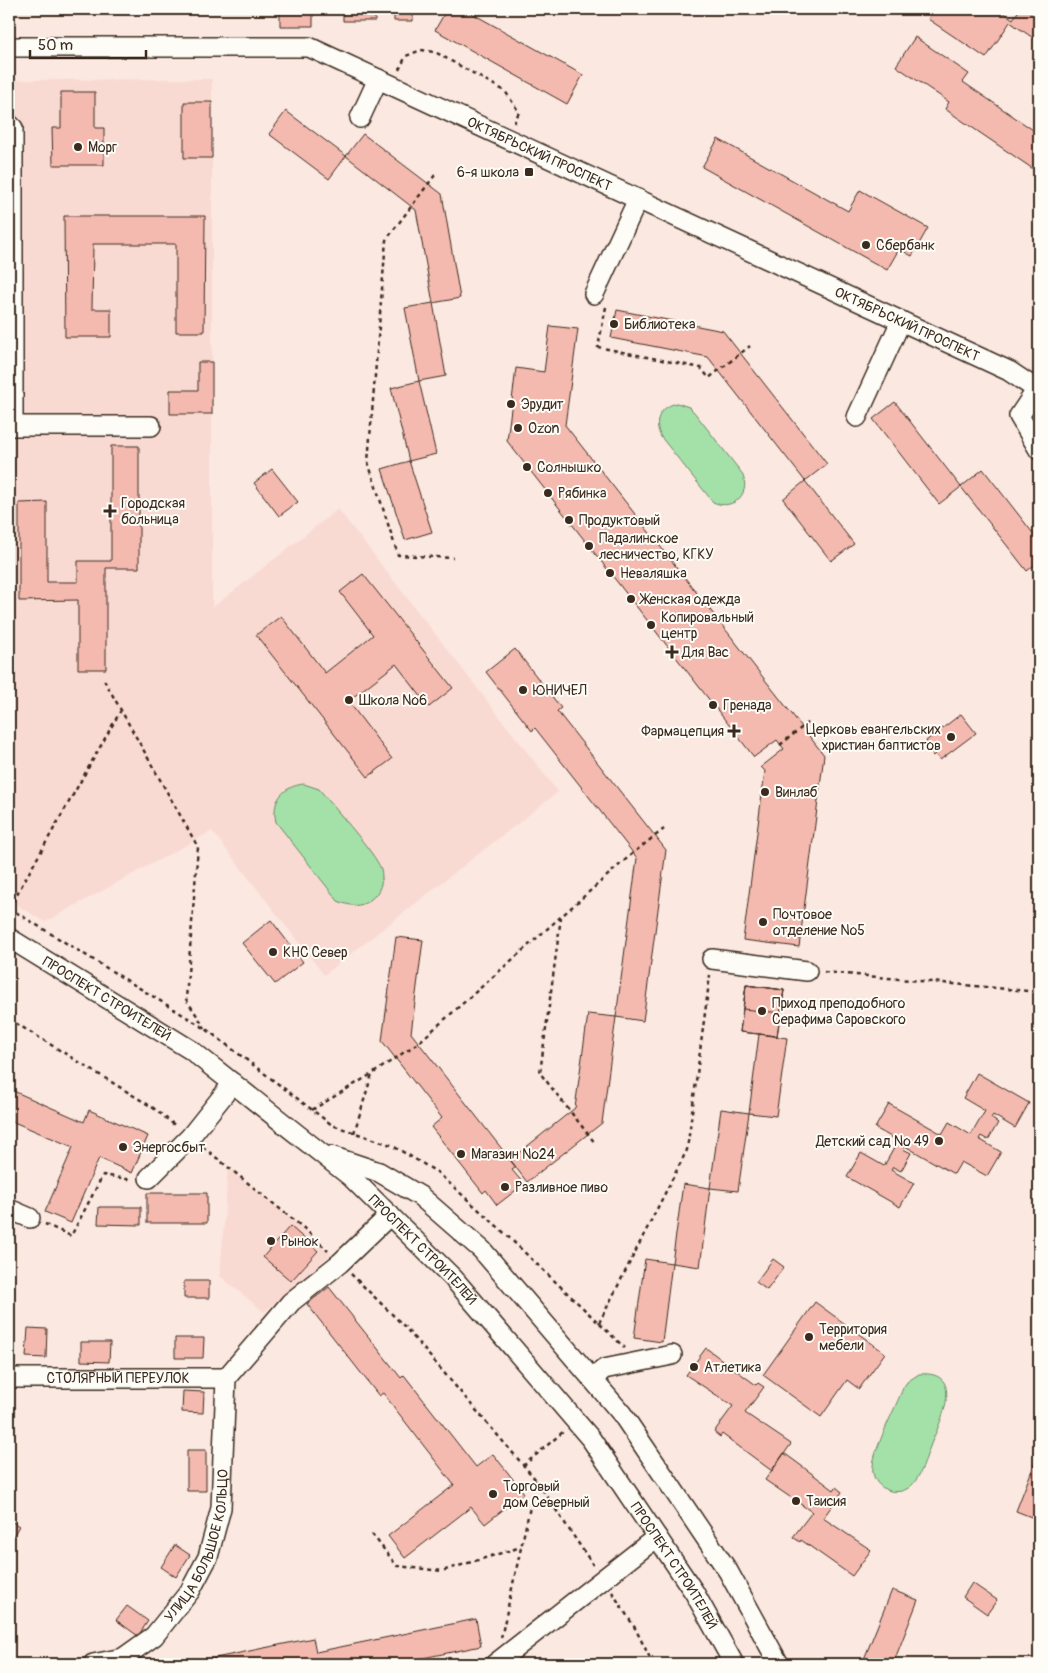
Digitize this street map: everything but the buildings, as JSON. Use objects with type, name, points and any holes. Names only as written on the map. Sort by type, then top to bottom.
[{"type":"street","name":"ОКТЯБРЬСКИЙ ПРОСПЕКТ","points":[[9,48],[309,46],[901,321],[949,334],[1038,390]]},
{"type":"street","points":[[360,118],[378,79]]},
{"type":"street","points":[[9,124],[13,128],[11,223],[13,426],[151,426]]},
{"type":"street","points":[[600,300],[638,199]]},
{"type":"street","points":[[857,417],[901,321]]},
{"type":"street","points":[[1038,390],[1019,416],[1039,450]]},
{"type":"street","name":"ПРОСПЕКТ СТРОИТЕЛЕЙ","points":[[9,938],[191,1050],[351,1177],[453,1278],[591,1438],[694,1592],[734,1664]]},
{"type":"street","points":[[712,959],[807,971]]},
{"type":"street","points":[[149,1178],[190,1137],[233,1083]]},
{"type":"street","points":[[320,1152],[378,1172],[420,1196],[482,1250],[622,1414],[728,1571],[779,1664]]},
{"type":"street","points":[[9,1209],[30,1218]]},
{"type":"street","points":[[226,1378],[291,1302],[340,1263],[390,1215]]},
{"type":"street","points":[[592,1379],[604,1369],[672,1355]]},
{"type":"street","name":"СТОЛЯРНЫЙ ПЕРЕУЛОК","points":[[9,1378],[226,1378]]},
{"type":"street","name":"УЛИЦА БОЛЬШОЕ КОЛЬЦО","points":[[93,1664],[123,1658],[154,1636],[190,1590],[208,1557],[221,1508],[226,1378]]},
{"type":"street","points":[[496,1664],[657,1537]]},
{"type":"path","points":[[406,56],[421,50],[435,52],[505,90],[519,112],[507,138]]},
{"type":"path","points":[[435,175],[386,240],[368,462],[398,555],[453,558]]},
{"type":"path","points":[[600,300],[598,347],[701,368],[709,378],[750,346]]},
{"type":"path","points":[[104,680],[198,846],[186,999],[206,1029]]},
{"type":"path","points":[[121,710],[9,908],[206,1029],[332,1125],[390,1145],[437,1172],[496,1224],[639,1362]]},
{"type":"path","points":[[780,745],[811,720]]},
{"type":"path","points":[[312,1110],[396,1060],[664,829]]},
{"type":"path","points":[[561,916],[540,1073],[595,1143]]},
{"type":"path","points":[[599,1323],[687,1150],[712,959]]},
{"type":"path","points":[[807,971],[1039,992]]},
{"type":"path","points":[[9,1019],[152,1106],[306,1229],[403,1325],[536,1480],[496,1664]]},
{"type":"path","points":[[354,1132],[372,1074]]},
{"type":"path","points":[[30,1218],[71,1236],[103,1176],[128,1181],[149,1178]]},
{"type":"path","points":[[372,1534],[396,1566],[442,1571],[521,1547]]},
{"type":"shaded area","name":"Городская больница","points":[[212,79],[212,608],[338,509],[558,792],[324,975],[212,831],[45,922],[9,900],[9,80]]},
{"type":"shaded area","name":"Рынок","points":[[228,1168],[305,1229],[331,1254],[264,1312],[220,1276]]},
{"type":"green space","points":[[677,403],[689,407],[694,412],[741,472],[745,487],[743,493],[734,502],[721,504],[713,502],[661,437],[658,426],[659,416],[666,408]]},
{"type":"green space","points":[[304,784],[319,789],[364,843],[381,869],[382,878],[380,886],[376,894],[366,903],[354,905],[338,901],[276,822],[275,807],[280,796],[290,788]]},
{"type":"green space","points":[[919,1374],[934,1375],[942,1380],[946,1389],[944,1411],[915,1481],[906,1489],[892,1491],[880,1486],[876,1480],[873,1474],[874,1458],[903,1388],[907,1382]]},
{"type":"place","name":"Морг","points":[[78,147]]},
{"type":"place","name":"6-я школа","points":[[529,172]]},
{"type":"place","name":"Сбербанк","points":[[866,245]]},
{"type":"place","name":"Библиотека","points":[[614,324]]},
{"type":"place","name":"Эрудит","points":[[511,404]]},
{"type":"place","name":"Ozon","points":[[518,428]]},
{"type":"place","name":"Солнышко","points":[[527,467]]},
{"type":"place","name":"Рябинка","points":[[548,493]]},
{"type":"place","name":"Городская больница","points":[[110,511]]},
{"type":"place","name":"Продуктовый","points":[[569,520]]},
{"type":"place","name":"Падалинское лесничество, КГКУ","points":[[589,546]]},
{"type":"place","name":"Неваляшка","points":[[610,573]]},
{"type":"place","name":"Женская одежда","points":[[631,599]]},
{"type":"place","name":"Копировальный центр","points":[[651,625]]},
{"type":"place","name":"Для Вас","points":[[672,652]]},
{"type":"place","name":"ЮНИЧЕЛ","points":[[523,690]]},
{"type":"place","name":"Школа №6","points":[[349,700]]},
{"type":"place","name":"Гренада","points":[[713,705]]},
{"type":"place","name":"Фармацепция","points":[[734,731]]},
{"type":"place","name":"Церковь евангельских христиан баптистов","points":[[951,737]]},
{"type":"place","name":"Винлаб","points":[[765,792]]},
{"type":"place","name":"Почтовое отделение №5","points":[[763,922]]},
{"type":"place","name":"КНС Север","points":[[273,952]]},
{"type":"place","name":"Приход преподобного Серафима Саровского","points":[[762,1011]]},
{"type":"place","name":"Детский сад № 49","points":[[939,1141]]},
{"type":"place","name":"Энергосбыт","points":[[123,1147]]},
{"type":"place","name":"Магазин №24","points":[[461,1154]]},
{"type":"place","name":"Разливное пиво","points":[[505,1187]]},
{"type":"place","name":"Рынок","points":[[271,1241]]},
{"type":"place","name":"Территория мебели","points":[[809,1337]]},
{"type":"place","name":"Атлетика","points":[[694,1367]]},
{"type":"place","name":"Торговый дом Северный","points":[[493,1494]]},
{"type":"place","name":"Таисия","points":[[796,1501]]}]
